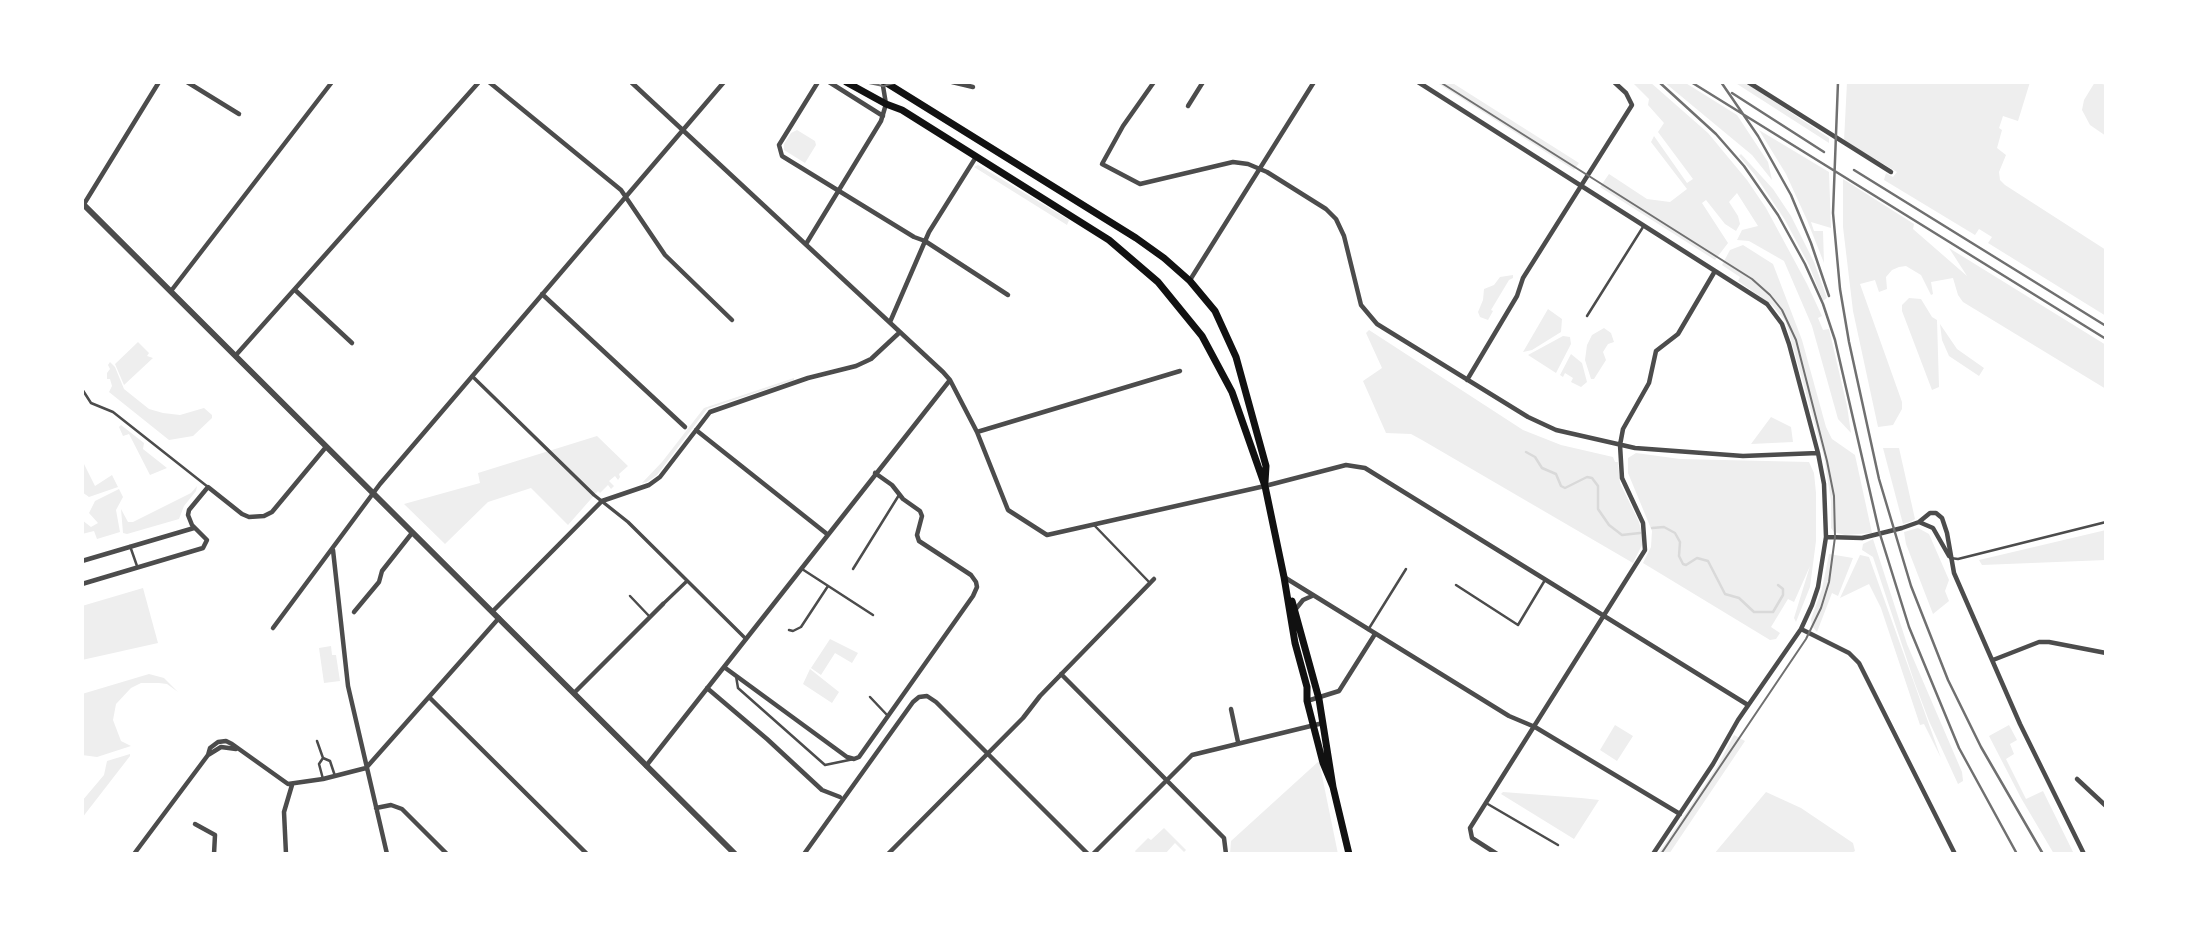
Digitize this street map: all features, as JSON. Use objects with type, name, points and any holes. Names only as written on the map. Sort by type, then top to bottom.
[{"type":"main road","points":[[846,82],[902,110],[1109,240],[1158,282],[1202,336],[1232,392],[1265,486],[1295,643],[1307,687],[1307,701],[1322,762],[1333,788]]},
{"type":"main road","points":[[885,82],[1136,237],[1190,281],[1215,311],[1236,356],[1266,466],[1265,486]]},
{"type":"main road","points":[[1284,577],[1319,699],[1333,788],[1348,851]]},
{"type":"street","points":[[159,82],[83,204],[735,854]]},
{"type":"street","points":[[187,82],[239,114]]},
{"type":"street","points":[[171,291],[332,82]]},
{"type":"street","points":[[236,355],[479,82]]},
{"type":"street","points":[[489,82],[621,190],[665,255],[732,320]]},
{"type":"street","points":[[631,82],[950,380],[977,432],[1007,510],[1047,535],[1346,465],[1365,468],[1748,705]]},
{"type":"street","points":[[273,628],[373,493],[724,82]]},
{"type":"street","points":[[818,82],[780,142],[778,149],[785,158],[914,237],[925,241],[1008,295]]},
{"type":"street","points":[[829,82],[883,116]]},
{"type":"street","points":[[806,244],[883,116],[886,104],[883,86],[885,82]]},
{"type":"street","points":[[952,82],[973,86]]},
{"type":"street","points":[[1154,82],[1123,126],[1102,164],[1140,184],[1233,162],[1261,169],[1326,209],[1336,219],[1344,236],[1357,295],[1363,310],[1377,324],[1528,417],[1556,430],[1656,451],[1743,456],[1818,453]]},
{"type":"street","points":[[1188,106],[1203,82]]},
{"type":"street","points":[[1190,281],[1314,82]]},
{"type":"street","points":[[1418,82],[1766,304],[1776,314],[1786,334],[1818,453],[1825,498],[1826,537],[1818,587],[1801,629],[1748,705],[1713,764],[1653,854]]},
{"type":"street","points":[[1467,380],[1517,296],[1523,278],[1632,102],[1614,82]]},
{"type":"street","points":[[1748,82],[1891,172]]},
{"type":"street","points":[[890,322],[925,241],[976,157]]},
{"type":"street","points":[[1497,854],[1487,851],[1472,838],[1470,831],[1645,550],[1643,523],[1622,478],[1620,445],[1626,420],[1653,373],[1656,351],[1678,334],[1715,271]]},
{"type":"street","points":[[295,290],[352,343]]},
{"type":"street","points":[[542,294],[685,427]]},
{"type":"street","points":[[492,612],[602,501],[649,485],[657,479],[710,412],[871,359],[900,331]]},
{"type":"street","points":[[977,432],[1180,371]]},
{"type":"street","points":[[472,376],[602,501],[628,522],[746,639]]},
{"type":"street","points":[[646,766],[950,380]]},
{"type":"street","points":[[696,430],[827,534]]},
{"type":"street","points":[[82,584],[203,548],[207,540],[190,523],[188,512],[208,487],[249,517],[264,516],[281,502],[326,447]]},
{"type":"street","points":[[724,667],[847,757],[859,757],[973,596],[976,583],[971,575],[919,541],[917,532],[921,513],[875,474]]},
{"type":"street","points":[[1826,537],[1862,538],[1919,522],[1930,513],[1936,513],[1942,518],[1954,573],[2020,724],[2084,854]]},
{"type":"street","points":[[1919,522],[1933,528],[1950,558]]},
{"type":"street","points":[[82,561],[194,527]]},
{"type":"street","points":[[354,612],[379,582],[382,570],[412,533]]},
{"type":"street","points":[[333,549],[348,686],[387,854]]},
{"type":"street","points":[[1284,577],[1509,716],[1535,727],[1679,814]]},
{"type":"street","points":[[573,693],[687,580]]},
{"type":"street","points":[[888,854],[1023,719],[1040,696],[1152,581]]},
{"type":"street","points":[[1294,611],[1303,600],[1313,596]]},
{"type":"street","points":[[134,854],[213,745],[222,741],[230,743],[283,783],[292,785],[366,768],[499,618]]},
{"type":"street","points":[[1801,629],[1849,653],[1859,663],[1955,854]]},
{"type":"street","points":[[1307,701],[1339,691],[1374,634]]},
{"type":"street","points":[[1993,660],[2039,642],[2106,653]]},
{"type":"street","points":[[1061,674],[1224,838],[1226,854]]},
{"type":"street","points":[[707,688],[767,738],[822,790],[840,797]]},
{"type":"street","points":[[804,854],[913,702],[919,697],[929,696],[1088,854]]},
{"type":"street","points":[[429,697],[587,854]]},
{"type":"street","points":[[1231,709],[1238,742]]},
{"type":"street","points":[[1093,854],[1197,752],[1323,723]]},
{"type":"street","points":[[2077,779],[2106,806]]},
{"type":"street","points":[[286,854],[284,812],[292,785]]},
{"type":"street","points":[[376,808],[391,805],[402,809],[447,854]]},
{"type":"street","points":[[195,824],[215,835],[214,854]]},
{"type":"lane","points":[[1587,316],[1644,226]]},
{"type":"lane","points":[[82,389],[87,399],[104,410],[113,412],[208,487]]},
{"type":"lane","points":[[853,569],[899,495]]},
{"type":"lane","points":[[1950,558],[1958,559],[2106,522]]},
{"type":"lane","points":[[1092,524],[1152,581]]},
{"type":"lane","points":[[130,546],[138,568]]},
{"type":"lane","points":[[802,568],[873,615]]},
{"type":"lane","points":[[1368,630],[1406,569]]},
{"type":"lane","points":[[1456,585],[1518,625],[1545,580]]},
{"type":"lane","points":[[789,630],[801,627],[828,586]]},
{"type":"lane","points":[[630,596],[650,617]]},
{"type":"lane","points":[[736,676],[738,688],[825,765],[854,759]]},
{"type":"lane","points":[[870,696],[888,716]]},
{"type":"lane","points":[[317,741],[323,758],[330,761],[335,776]]},
{"type":"lane","points":[[323,758],[319,764],[323,779]]},
{"type":"lane","points":[[1486,803],[1558,845]]},
{"type":"shaded area","points":[[1451,82],[1579,163],[1574,170],[1439,84]]},
{"type":"shaded area","points":[[1632,82],[1650,82],[1708,133],[1766,208],[1822,316],[1818,318],[1823,330],[1829,329],[1851,433],[1838,419],[1812,326],[1784,261],[1749,241],[1737,240],[1742,230],[1758,226],[1737,193],[1729,202],[1740,224],[1736,231],[1725,224],[1706,200],[1702,203],[1728,243],[1715,260],[1600,187],[1609,174],[1647,199],[1670,202],[1687,189],[1651,142],[1654,136],[1687,183],[1693,179],[1658,132],[1664,123],[1648,105],[1649,99]]},
{"type":"shaded area","points":[[1664,82],[1684,82],[1737,115],[1768,162],[1772,180],[1752,155]]},
{"type":"shaded area","points":[[1734,82],[1745,82],[1829,138],[1829,143]]},
{"type":"shaded area","points":[[1847,82],[2030,82],[2018,121],[2003,116],[1999,128],[2002,130],[1997,148],[2006,155],[1999,172],[2000,180],[2106,250],[2106,316],[1988,243],[1992,237],[1979,229],[1975,235],[1884,180],[1886,173],[1893,177],[1897,172],[1844,141]]},
{"type":"shaded area","points":[[2095,82],[2106,85],[2106,136],[2090,125],[2082,110],[2084,100]]},
{"type":"shaded area","points":[[797,130],[815,141],[816,145],[805,163],[784,150],[784,144],[791,133]]},
{"type":"shaded area","points":[[1759,130],[1829,172],[1831,228],[1811,222],[1814,231],[1823,231],[1824,263],[1786,174]]},
{"type":"shaded area","points":[[1741,154],[1773,189],[1791,216],[1814,262],[1827,298],[1823,301],[1809,265],[1785,220],[1739,156]]},
{"type":"shaded area","points":[[978,165],[1069,220],[1067,225],[974,167]]},
{"type":"shaded area","points":[[1843,179],[1914,224],[1913,229],[1967,276],[1949,248],[2106,345],[2106,389],[1963,302],[1953,278],[1931,282],[1931,295],[1921,275],[1906,266],[1899,267],[1886,277],[1887,289],[1879,292],[1875,280],[1860,284],[1902,402],[1902,409],[1893,425],[1878,427],[1853,311],[1843,227]]},
{"type":"shaded area","points":[[1743,245],[1773,264],[1802,340],[1826,427],[1832,439],[1855,455],[1872,533],[1845,535],[1834,532],[1831,528],[1831,501],[1824,457],[1786,322],[1772,305],[1738,281],[1740,277],[1722,265],[1730,250]]},
{"type":"shaded area","points":[[1513,275],[1491,310],[1493,311],[1488,320],[1480,317],[1478,312],[1484,289],[1494,285],[1500,277]]},
{"type":"shaded area","points":[[1909,298],[1921,299],[1932,317],[1937,320],[1939,387],[1932,390],[1902,311],[1902,305]]},
{"type":"shaded area","points":[[1548,309],[1562,319],[1561,332],[1532,350],[1523,352]]},
{"type":"shaded area","points":[[1940,324],[1957,349],[1984,368],[1979,376],[1949,356],[1942,340]]},
{"type":"shaded area","points":[[1604,328],[1611,333],[1614,342],[1608,344],[1603,352],[1606,360],[1594,379],[1591,379],[1585,360],[1587,345],[1592,335]]},
{"type":"shaded area","points":[[1369,330],[1523,430],[1561,445],[1613,457],[1615,462],[1618,462],[1620,483],[1642,534],[1642,545],[1633,563],[1411,434],[1386,433],[1363,381],[1382,368],[1366,333]]},
{"type":"shaded area","points":[[1563,336],[1570,337],[1571,344],[1556,373],[1528,355]]},
{"type":"shaded area","points":[[138,342],[149,353],[147,356],[153,358],[124,385],[115,364]]},
{"type":"shaded area","points":[[1571,354],[1582,363],[1587,382],[1581,387],[1571,382],[1573,378],[1565,373],[1563,377],[1560,375]]},
{"type":"shaded area","points":[[110,362],[115,367],[124,389],[149,409],[180,415],[204,408],[212,418],[193,436],[169,440],[109,392],[112,386],[110,379],[107,379]]},
{"type":"shaded area","points":[[794,378],[707,409],[657,475],[642,483],[704,408]]},
{"type":"shaded area","points":[[1771,417],[1791,427],[1793,442],[1751,444]]},
{"type":"shaded area","points":[[121,425],[144,443],[143,449],[167,468],[150,475],[129,434],[123,436],[119,427]]},
{"type":"shaded area","points":[[597,436],[628,466],[619,474],[618,480],[615,476],[609,481],[614,486],[611,489],[608,485],[600,493],[598,491],[568,525],[531,488],[488,502],[445,544],[404,504],[480,483],[478,473]]},
{"type":"shaded area","points":[[1883,448],[1899,448],[1915,519],[1903,524]]},
{"type":"shaded area","points":[[1636,453],[1680,459],[1809,462],[1814,473],[1816,493],[1816,541],[1810,587],[1796,622],[1794,618],[1810,566],[1794,602],[1788,599],[1771,627],[1780,633],[1776,639],[1770,640],[1643,563],[1651,547],[1652,531],[1628,473],[1628,458]]},
{"type":"shaded area","points":[[82,460],[95,486],[112,475],[118,487],[89,497],[82,492]]},
{"type":"shaded area","points":[[197,486],[179,519],[123,533],[121,509],[128,522],[133,522],[191,493]]},
{"type":"shaded area","points":[[119,489],[123,497],[116,510],[120,532],[97,539],[94,531],[82,534],[82,520],[91,527],[98,523],[89,513],[95,501]]},
{"type":"shaded area","points":[[1918,528],[1929,534],[1949,580],[1945,591],[1949,601],[1933,614],[1906,544],[1904,532]]},
{"type":"shaded area","points":[[2106,530],[2106,560],[1982,565],[1979,560]]},
{"type":"shaded area","points":[[1873,539],[1907,644],[1962,772],[1963,781],[1958,784],[1914,681],[1873,557],[1862,550],[1863,544]]},
{"type":"shaded area","points":[[1829,554],[1853,558],[1838,596],[1832,593],[1817,632],[1811,619],[1822,589]]},
{"type":"shaded area","points":[[1860,555],[1869,557],[1941,758],[1924,724],[1920,725],[1881,608],[1869,584],[1840,598]]},
{"type":"shaded area","points":[[143,588],[158,643],[82,660],[82,606]]},
{"type":"shaded area","points":[[830,639],[858,653],[852,663],[835,653],[821,675],[811,668]]},
{"type":"shaded area","points":[[331,646],[332,655],[336,655],[340,681],[324,683],[319,648]]},
{"type":"shaded area","points":[[810,669],[839,692],[832,703],[803,684]]},
{"type":"shaded area","points":[[149,674],[164,678],[178,692],[167,684],[159,683],[141,683],[131,688],[116,704],[113,720],[121,741],[131,746],[97,757],[82,755],[82,694]]},
{"type":"shaded area","points":[[1615,725],[1633,736],[1617,761],[1600,750]]},
{"type":"shaded area","points":[[2009,725],[2017,740],[2010,744],[2014,754],[2006,759],[2026,799],[2043,791],[2074,854],[2054,854],[1989,736]]},
{"type":"shaded area","points":[[1734,735],[1745,741],[1669,854],[1658,854],[1718,765]]},
{"type":"shaded area","points":[[130,754],[82,818],[82,801],[104,775],[107,761]]},
{"type":"shaded area","points":[[1319,761],[1338,854],[1230,854],[1231,841]]},
{"type":"shaded area","points":[[1503,792],[1599,800],[1574,839],[1501,794]]},
{"type":"shaded area","points":[[1766,792],[1801,808],[1853,843],[1855,851],[1850,854],[1714,854]]},
{"type":"shaded area","points":[[1164,828],[1186,850],[1184,852],[1175,843],[1165,854],[1137,854],[1135,851],[1148,838],[1151,840]]},
{"type":"waterway","points":[[1526,452],[1535,457],[1542,468],[1556,474],[1561,486],[1565,488],[1587,477],[1592,478],[1598,486],[1598,509],[1609,525],[1622,535],[1640,533]]},
{"type":"waterway","points":[[1652,528],[1664,527],[1675,533],[1680,542],[1679,556],[1683,564],[1686,565],[1697,558],[1708,561],[1725,594],[1739,598],[1754,612],[1773,612],[1783,595],[1783,589],[1778,585]]},
{"type":"tram line","points":[[864,82],[883,86],[898,82]]},
{"type":"tram line","points":[[1440,82],[1752,279],[1782,310],[1796,340],[1834,496],[1835,537],[1829,582],[1821,608],[1806,639],[1661,854]]},
{"type":"railway","points":[[1659,82],[1716,134],[1744,166],[1778,215],[1805,264],[1835,340],[1879,531],[1909,627],[1959,748],[2017,854]]},
{"type":"railway","points":[[1691,82],[2106,339]]},
{"type":"railway","points":[[1721,82],[1758,136],[1791,195],[1829,296]]},
{"type":"railway","points":[[1838,82],[1833,213],[1840,289],[1879,479],[1911,586],[1948,680],[1981,747],[2043,854]]},
{"type":"railway","points":[[1732,93],[1824,152]]},
{"type":"railway","points":[[1854,170],[2106,326]]}]
